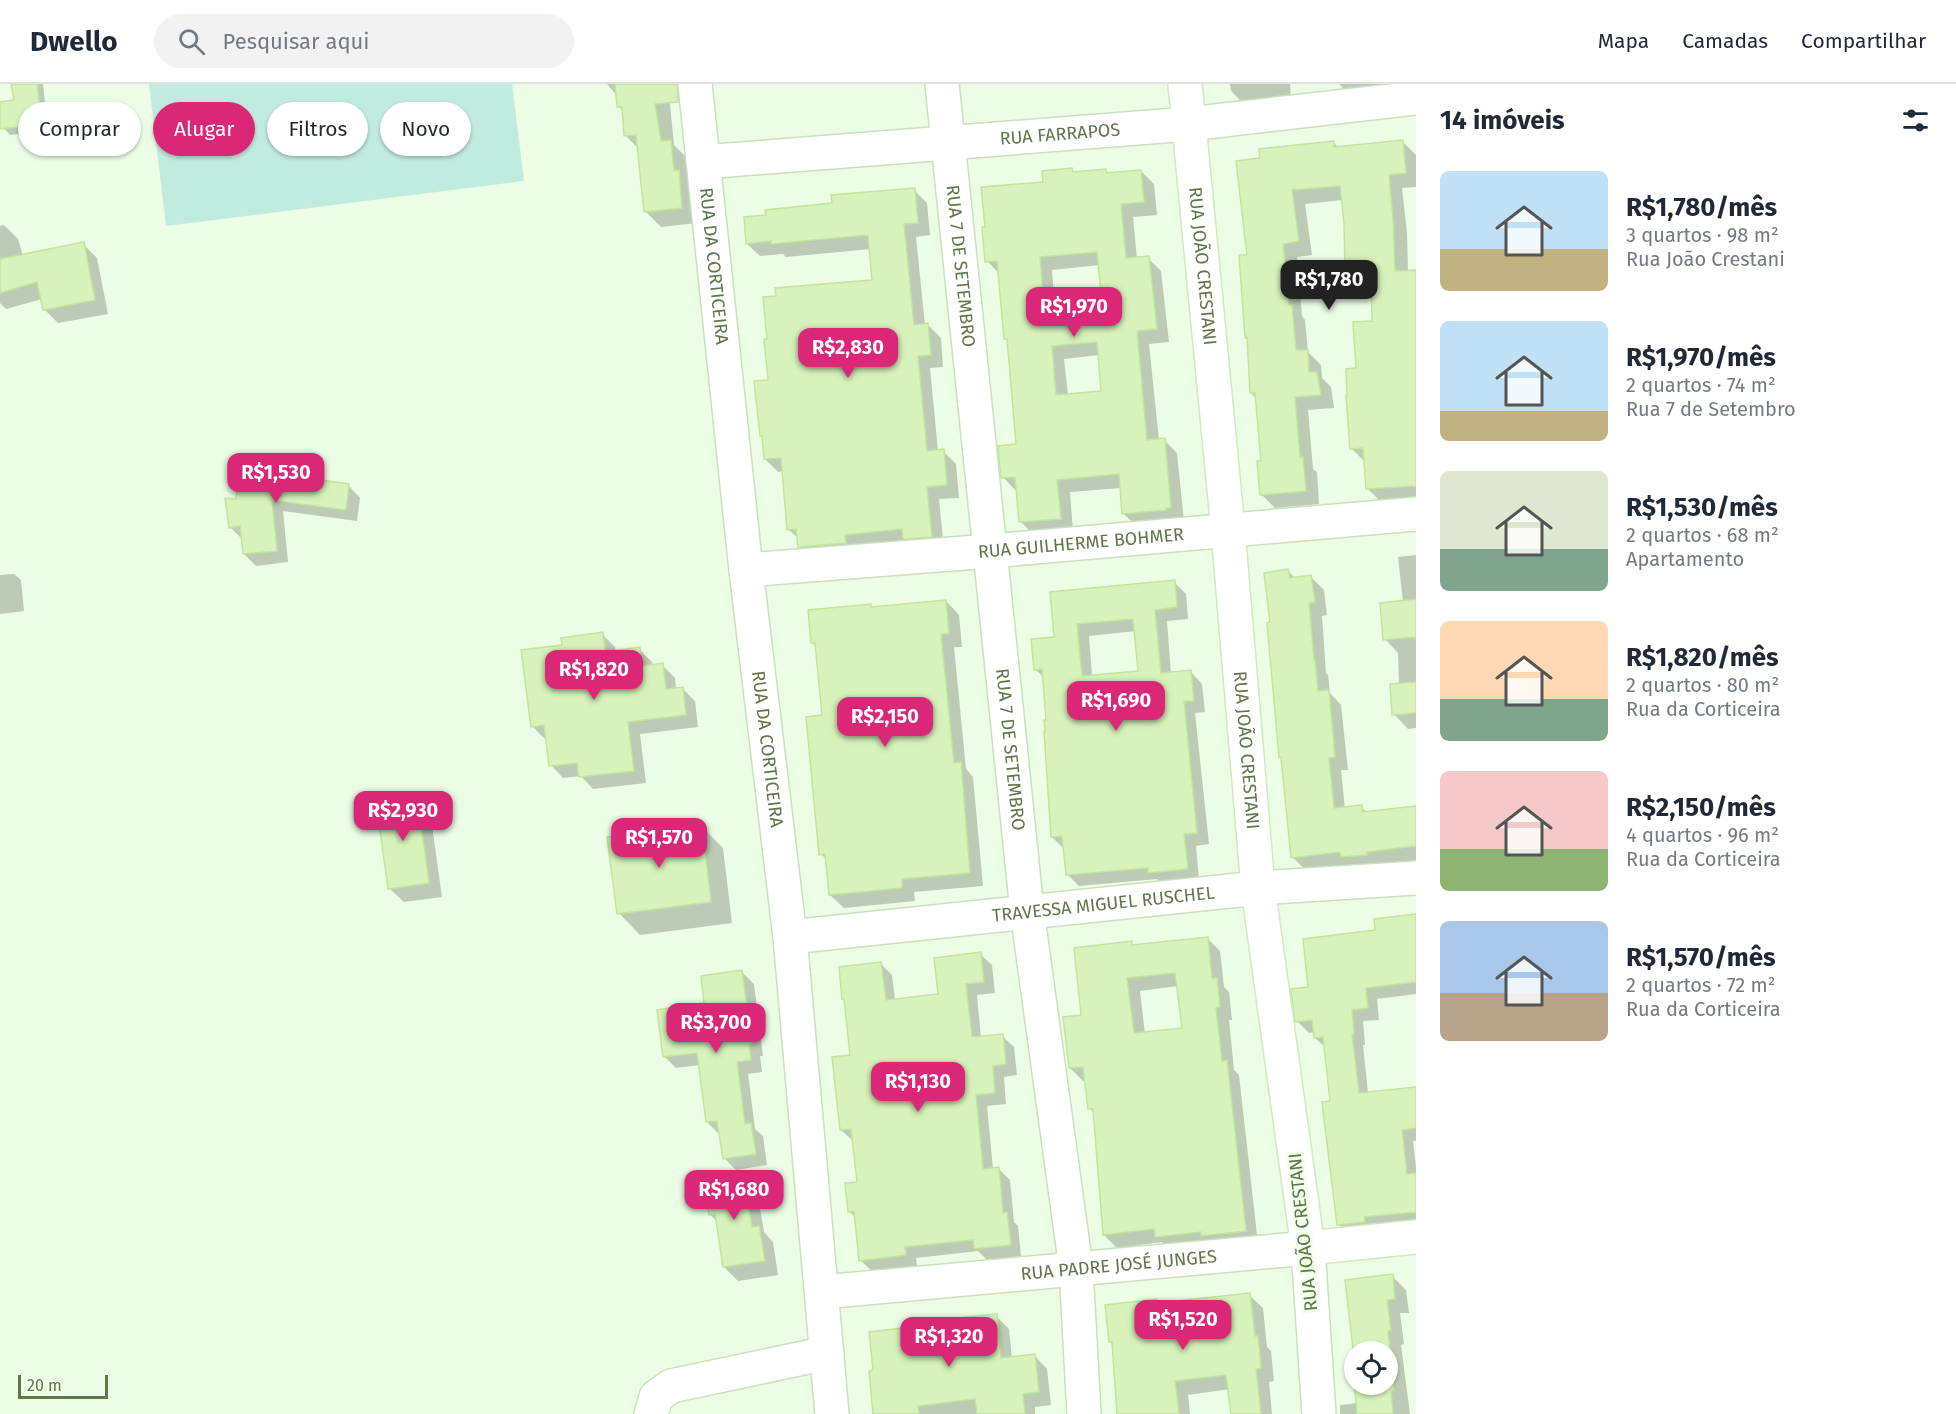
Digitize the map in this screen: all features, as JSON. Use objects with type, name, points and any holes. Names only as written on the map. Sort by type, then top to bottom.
[{"type":"street","name":"RUA DA CORTICEIRA","points":[[695,84],[746,570],[790,937],[832,1414]]},
{"type":"street","name":"RUA 7 DE SETEMBRO","points":[[942,84],[1027,911],[1076,1268],[1083,1414]]},
{"type":"street","name":"RUA JOÃO CRESTANI","points":[[1185,84],[1258,888],[1308,1248],[1319,1414]]},
{"type":"street","name":"RUA FARRAPOS","points":[[703,162],[1189,124],[1416,98]]},
{"type":"street","name":"RUA GUILHERME BOHMER","points":[[746,570],[1416,514]]},
{"type":"street","name":"TRAVESSA MIGUEL RUSCHEL","points":[[790,937],[1258,888],[1416,878]]},
{"type":"street","name":"RUA PADRE JOSÉ JUNGES","points":[[822,1292],[1416,1237]]},
{"type":"street","points":[[651,1414],[656,1397],[671,1386],[827,1353]]},
{"type":"shaded area","points":[[149,84],[512,84],[524,181],[166,226],[158,156],[255,156],[255,102],[153,102],[153,117]]},
{"type":"building","points":[[11,84],[37,84],[39,102],[18,102],[18,127],[0,129],[0,102],[14,100]]},
{"type":"building","points":[[615,84],[677,84],[678,102],[655,104],[661,141],[671,140],[674,171],[679,170],[682,208],[644,212],[636,135],[624,136],[622,107],[617,107]]},
{"type":"building","points":[[1403,140],[1406,173],[1389,175],[1395,271],[1416,270],[1416,486],[1366,489],[1363,448],[1350,449],[1346,369],[1356,368],[1353,322],[1372,321],[1371,269],[1345,269],[1340,186],[1292,190],[1299,241],[1283,244],[1289,305],[1292,305],[1296,350],[1308,350],[1309,372],[1317,372],[1321,395],[1295,397],[1300,457],[1303,457],[1306,491],[1260,495],[1257,461],[1261,461],[1255,393],[1250,393],[1239,255],[1247,255],[1236,161],[1260,158],[1259,149],[1334,141],[1334,147]]},
{"type":"building","points":[[1072,168],[1073,172],[1106,169],[1106,173],[1141,170],[1144,202],[1121,204],[1126,258],[1149,256],[1157,329],[1137,331],[1147,440],[1165,438],[1171,508],[1166,508],[1166,510],[1122,514],[1119,474],[1057,480],[1061,519],[1019,522],[1015,477],[1001,478],[998,446],[1016,444],[1007,339],[1004,339],[997,261],[985,262],[982,227],[985,227],[981,187],[1043,182],[1042,171]],"holes":[[[1097,252],[1102,304],[1044,308],[1040,257]],[[1097,342],[1101,391],[1056,395],[1052,346]]]},
{"type":"building","points":[[915,188],[918,223],[904,224],[914,325],[928,323],[931,355],[918,356],[927,451],[944,449],[947,485],[927,487],[932,537],[903,539],[902,529],[845,535],[846,543],[798,547],[796,529],[787,530],[781,458],[764,459],[762,436],[760,436],[754,381],[768,380],[763,297],[776,296],[775,288],[872,280],[868,235],[771,244],[771,241],[746,244],[744,217],[766,215],[765,210],[832,203],[831,195]]},
{"type":"building","points":[[84,242],[95,300],[43,310],[37,282],[0,293],[0,259]]},
{"type":"building","points":[[240,469],[349,484],[346,510],[272,500],[277,551],[243,554],[240,526],[229,528],[225,498],[236,499]]},
{"type":"building","points":[[1288,569],[1290,578],[1311,575],[1315,602],[1309,603],[1318,691],[1329,690],[1335,757],[1329,758],[1334,808],[1362,805],[1362,812],[1416,806],[1416,846],[1367,852],[1367,855],[1341,857],[1340,852],[1291,858],[1281,757],[1279,757],[1267,623],[1270,622],[1264,573]]},
{"type":"building","points":[[1175,580],[1177,607],[1155,610],[1161,673],[1191,670],[1194,701],[1184,701],[1197,833],[1184,834],[1188,869],[1148,873],[1148,868],[1066,875],[1062,836],[1051,837],[1042,669],[1034,670],[1031,639],[1054,637],[1050,592]],"holes":[[[1133,619],[1138,671],[1082,676],[1077,624]]]},
{"type":"building","points":[[1416,599],[1416,637],[1383,640],[1380,603]]},
{"type":"building","points":[[946,600],[949,634],[941,634],[954,763],[961,762],[970,873],[902,879],[902,888],[829,895],[825,854],[819,855],[806,717],[822,715],[815,643],[811,643],[808,610]]},
{"type":"building","points":[[603,632],[605,652],[640,647],[642,666],[663,663],[666,689],[683,687],[686,715],[628,722],[634,771],[579,777],[577,763],[549,766],[544,725],[531,727],[521,650],[562,645],[561,638]]},
{"type":"building","points":[[1416,682],[1416,713],[1392,715],[1390,684]]},
{"type":"building","points":[[417,795],[429,883],[388,889],[376,801]]},
{"type":"building","points":[[702,825],[711,902],[617,914],[607,837]]},
{"type":"building","points":[[1416,914],[1416,982],[1366,988],[1368,1008],[1352,1010],[1354,1034],[1352,1034],[1359,1093],[1416,1087],[1416,1128],[1402,1130],[1407,1174],[1416,1173],[1416,1212],[1364,1217],[1365,1222],[1337,1225],[1322,1102],[1330,1101],[1323,1037],[1314,1038],[1312,1020],[1295,1022],[1291,989],[1308,987],[1303,939],[1375,930],[1374,919]]},
{"type":"building","points":[[1208,937],[1212,978],[1217,978],[1220,1007],[1216,1008],[1222,1061],[1227,1060],[1246,1231],[1201,1236],[1201,1232],[1155,1237],[1154,1229],[1103,1235],[1093,1109],[1088,1109],[1083,1067],[1069,1068],[1063,1017],[1081,1015],[1074,948],[1132,941],[1132,945]],"holes":[[[1175,973],[1182,1028],[1134,1033],[1127,978]]]},
{"type":"building","points":[[981,952],[984,982],[966,984],[972,1037],[1003,1034],[1006,1064],[993,1066],[995,1093],[976,1095],[983,1169],[999,1167],[1003,1213],[1007,1212],[1011,1245],[974,1249],[973,1240],[905,1247],[906,1255],[859,1261],[854,1211],[848,1212],[845,1183],[857,1182],[851,1129],[840,1130],[832,1057],[850,1055],[839,967],[881,962],[886,1000],[938,994],[934,958]]},
{"type":"building","points":[[742,970],[752,1044],[749,1045],[751,1060],[737,1062],[745,1124],[751,1123],[756,1154],[723,1159],[717,1121],[706,1122],[697,1053],[663,1057],[657,1010],[704,1003],[701,976]]},
{"type":"building","points":[[744,1175],[752,1227],[759,1226],[765,1261],[723,1267],[715,1214],[709,1215],[704,1181]]},
{"type":"building","points":[[1393,1274],[1395,1299],[1387,1300],[1391,1330],[1388,1331],[1389,1341],[1352,1341],[1345,1280]]},
{"type":"building","points":[[1250,1293],[1261,1368],[1256,1369],[1261,1414],[1231,1414],[1226,1375],[1175,1381],[1179,1414],[1117,1414],[1112,1342],[1109,1342],[1105,1305],[1157,1299],[1157,1303]]},
{"type":"building","points":[[997,1314],[1001,1358],[1035,1354],[1039,1392],[1023,1394],[1025,1414],[977,1414],[975,1399],[918,1406],[919,1414],[873,1414],[869,1371],[873,1370],[869,1332],[948,1323],[947,1319]]},
{"type":"building","points":[[1355,1395],[1391,1395],[1393,1414],[1357,1414]]}]
